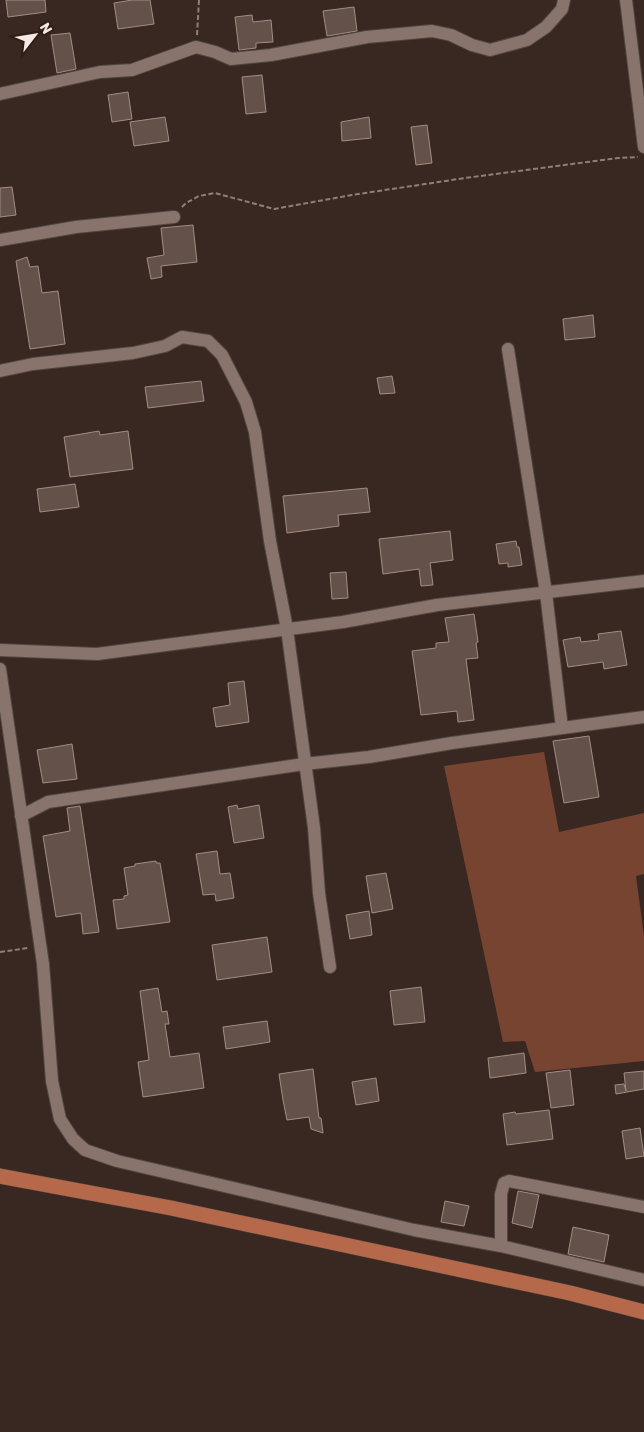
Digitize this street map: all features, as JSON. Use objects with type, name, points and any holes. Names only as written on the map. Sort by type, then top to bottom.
[{"type":"main road","points":[[0,1176],[216,1218],[570,1293],[644,1312]]},
{"type":"street","points":[[0,94],[100,72],[132,70],[196,47],[231,59],[271,55],[367,37],[432,31],[451,35],[472,45],[490,50],[527,40],[546,27],[562,9],[564,0]]},
{"type":"street","points":[[626,0],[644,147]]},
{"type":"street","points":[[0,240],[76,227],[174,217]]},
{"type":"street","points":[[0,371],[33,364],[133,353],[165,346],[182,337],[208,341],[222,356],[246,402],[255,432],[270,541],[287,629],[314,828],[319,893],[330,967]]},
{"type":"street","points":[[508,349],[546,593],[562,728]]},
{"type":"street","points":[[0,650],[97,654],[343,622],[437,605],[644,580]]},
{"type":"street","points":[[0,669],[41,947],[52,1081],[60,1120],[85,1150],[116,1161],[414,1230],[502,1246],[644,1280]]},
{"type":"street","points":[[21,816],[48,802],[644,717]]},
{"type":"street","points":[[502,1246],[501,1194],[504,1183],[510,1181],[644,1207]]},
{"type":"path","points":[[196,47],[199,0]]},
{"type":"path","points":[[174,217],[186,203],[199,196],[216,193],[274,209],[465,178],[618,158],[644,157]]},
{"type":"path","points":[[0,952],[41,947]]},
{"type":"shaded area","points":[[544,752],[559,832],[644,813],[644,874],[636,876],[644,936],[644,1061],[535,1072],[525,1041],[503,1042],[444,766]]},
{"type":"building","points":[[6,0],[45,0],[46,12],[8,17]]},
{"type":"building","points":[[150,0],[154,24],[118,29],[114,3]]},
{"type":"building","points":[[354,7],[357,31],[327,36],[323,11]]},
{"type":"building","points":[[252,15],[253,22],[271,20],[273,42],[256,43],[256,48],[239,50],[235,17]]},
{"type":"building","points":[[70,33],[76,69],[57,73],[51,35]]},
{"type":"building","points":[[262,75],[266,112],[246,114],[242,77]]},
{"type":"building","points":[[128,92],[132,119],[112,122],[108,95]]},
{"type":"building","points":[[165,117],[169,141],[134,146],[130,122]]},
{"type":"building","points":[[369,117],[371,138],[342,141],[341,122]]},
{"type":"building","points":[[427,125],[432,163],[416,165],[411,127]]},
{"type":"building","points":[[12,187],[16,215],[0,217],[0,188]]},
{"type":"building","points":[[193,225],[197,262],[161,266],[162,277],[151,279],[147,258],[164,255],[161,228]]},
{"type":"building","points":[[27,257],[30,267],[38,266],[42,293],[58,291],[65,344],[30,349],[16,261]]},
{"type":"building","points":[[593,315],[595,337],[565,340],[563,319]]},
{"type":"building","points":[[392,376],[395,393],[380,394],[377,378]]},
{"type":"building","points":[[201,381],[204,401],[148,408],[145,387]]},
{"type":"building","points":[[99,431],[100,435],[128,431],[133,469],[70,477],[64,437]]},
{"type":"building","points":[[75,484],[79,507],[40,512],[37,489]]},
{"type":"building","points":[[367,488],[370,512],[338,515],[339,526],[287,533],[283,496]]},
{"type":"building","points":[[450,531],[453,560],[430,563],[433,585],[421,586],[419,569],[383,574],[379,539]]},
{"type":"building","points":[[516,541],[522,565],[508,567],[508,563],[499,564],[496,544]]},
{"type":"building","points":[[346,572],[348,598],[332,599],[330,573]]},
{"type":"building","points":[[474,614],[478,658],[466,659],[474,720],[458,722],[457,711],[421,715],[412,651],[436,648],[436,643],[449,642],[445,618]]},
{"type":"building","points":[[621,631],[627,665],[604,669],[603,662],[568,667],[563,640],[580,637],[581,642],[599,640],[598,634]]},
{"type":"building","points":[[244,681],[249,722],[216,727],[213,708],[230,705],[228,683]]},
{"type":"building","points":[[589,736],[599,797],[564,803],[553,741]]},
{"type":"building","points":[[72,744],[77,779],[43,783],[37,750]]},
{"type":"building","points":[[237,805],[238,809],[259,805],[264,838],[234,843],[228,807]]},
{"type":"building","points":[[80,806],[99,932],[83,934],[81,913],[56,917],[43,836],[70,831],[67,808]]},
{"type":"building","points":[[217,851],[220,874],[230,873],[234,898],[216,901],[215,894],[203,895],[196,854]]},
{"type":"building","points":[[156,861],[156,863],[160,863],[170,922],[117,929],[113,900],[124,899],[124,896],[128,895],[124,868],[135,866],[135,864]]},
{"type":"building","points":[[386,873],[393,909],[372,913],[366,876]]},
{"type":"building","points":[[369,911],[372,935],[350,939],[346,915]]},
{"type":"building","points":[[267,937],[272,972],[217,980],[212,945]]},
{"type":"building","points":[[421,987],[425,1022],[394,1025],[390,991]]},
{"type":"building","points":[[158,988],[162,1012],[167,1011],[169,1024],[165,1024],[170,1057],[199,1053],[204,1088],[143,1097],[138,1062],[149,1060],[140,991]]},
{"type":"building","points":[[267,1021],[270,1042],[226,1049],[223,1027]]},
{"type":"building","points":[[524,1053],[526,1073],[490,1078],[488,1058]]},
{"type":"building","points":[[313,1069],[319,1118],[321,1118],[323,1133],[311,1129],[309,1117],[287,1120],[283,1100],[279,1074]]},
{"type":"building","points":[[570,1070],[574,1105],[551,1108],[546,1073]]},
{"type":"building","points":[[644,1071],[644,1089],[616,1094],[615,1085],[624,1084],[626,1091],[624,1073]]},
{"type":"building","points":[[376,1078],[379,1101],[356,1105],[352,1082]]},
{"type":"building","points":[[549,1110],[553,1139],[507,1145],[503,1114]]},
{"type":"building","points":[[640,1128],[644,1156],[626,1159],[622,1131]]},
{"type":"building","points":[[518,1191],[539,1195],[532,1228],[512,1223]]},
{"type":"building","points":[[445,1201],[469,1206],[464,1226],[441,1222]]},
{"type":"building","points":[[573,1227],[609,1235],[604,1262],[568,1254]]}]
